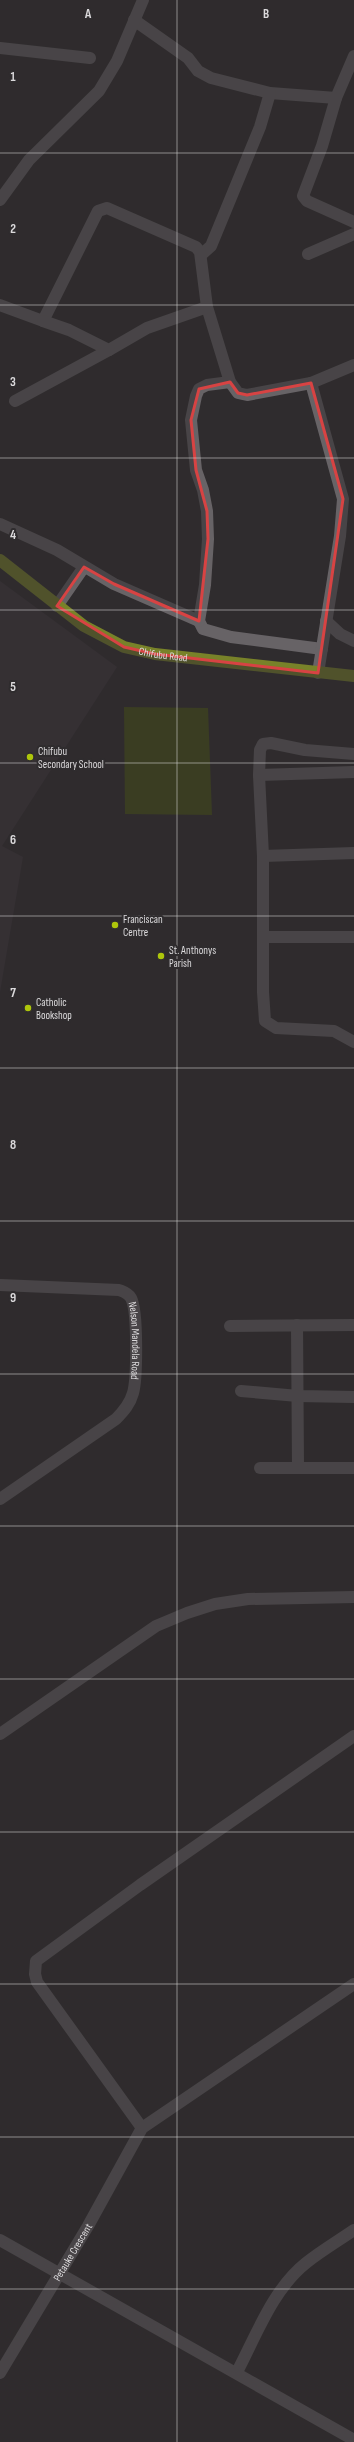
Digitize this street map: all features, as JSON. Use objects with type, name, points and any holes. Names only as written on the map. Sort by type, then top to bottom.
[{"type":"main road","name":"Chifubu Road","points":[[0,560],[84,626],[124,647],[155,654],[354,676]]},
{"type":"street","points":[[0,200],[29,160],[99,90],[117,61],[144,0]]},
{"type":"street","points":[[134,20],[188,58],[198,71],[211,78],[270,92],[336,98]]},
{"type":"street","points":[[0,48],[90,58]]},
{"type":"street","points":[[354,56],[336,98],[322,146],[303,196],[307,201],[354,222]]},
{"type":"street","points":[[201,255],[211,246],[260,127],[270,92]]},
{"type":"street","points":[[43,321],[87,230],[98,211],[102,208],[107,208],[196,247],[201,255],[207,307],[230,382],[238,393],[247,395],[311,383],[354,365]]},
{"type":"street","points":[[308,254],[354,234]]},
{"type":"street","points":[[0,305],[69,330],[109,350]]},
{"type":"street","points":[[15,401],[147,328],[207,307]]},
{"type":"street","points":[[230,382],[207,385],[199,389],[192,415],[196,470],[203,490],[208,532],[205,585],[199,621],[203,629],[231,637],[322,649]]},
{"type":"street","points":[[311,383],[343,499],[340,536],[318,673]]},
{"type":"street","points":[[1,526],[57,550],[114,584],[199,621]]},
{"type":"street","points":[[57,606],[84,567]]},
{"type":"street","points":[[326,621],[340,634],[354,641]]},
{"type":"street","points":[[354,754],[305,750],[271,743],[263,744],[260,750],[259,775],[263,856],[263,992],[265,1021],[276,1028],[354,1031]]},
{"type":"street","points":[[259,775],[354,772]]},
{"type":"street","points":[[263,856],[354,853]]},
{"type":"street","points":[[263,937],[354,937]]},
{"type":"street","points":[[334,1031],[354,1042]]},
{"type":"street","name":"Nelson Mandela Road","points":[[0,1285],[119,1290],[127,1293],[134,1309],[135,1335],[133,1393],[127,1407],[116,1419],[0,1499]]},
{"type":"street","points":[[297,1325],[298,1466]]},
{"type":"street","points":[[230,1326],[354,1325]]},
{"type":"street","points":[[241,1391],[298,1396],[354,1397]]},
{"type":"street","points":[[260,1468],[298,1466],[354,1468]]},
{"type":"street","points":[[0,1734],[156,1626],[187,1613],[216,1604],[248,1599],[354,1598]]},
{"type":"street","points":[[354,1736],[140,1885],[36,1961],[35,1974],[37,1982],[142,2128],[354,1984]]},
{"type":"street","name":"Petauke Crescent","points":[[0,2374],[88,2226],[142,2128]]},
{"type":"street","points":[[237,2372],[276,2299],[289,2280],[305,2264],[354,2230]]},
{"type":"street","points":[[0,2240],[60,2272],[354,2440]]},
{"type":"highlighted area","points":[[230,382],[238,393],[247,395],[311,383],[343,499],[318,673],[155,654],[124,647],[57,606],[84,567],[114,584],[199,621],[208,539],[207,511],[196,470],[191,420],[199,389]]},
{"type":"shaded area","name":"Chifubu Secondary School","points":[[0,581],[117,667],[2,846],[23,857],[0,992]]},
{"type":"green space","points":[[124,707],[208,708],[212,815],[125,814]]},
{"type":"place","name":"Chifubu Secondary School","points":[[30,757]]},
{"type":"place","name":"Franciscan Centre","points":[[115,925]]},
{"type":"place","name":"St. Anthonys Parish","points":[[161,956]]},
{"type":"place","name":"Catholic Bookshop","points":[[28,1008]]}]
